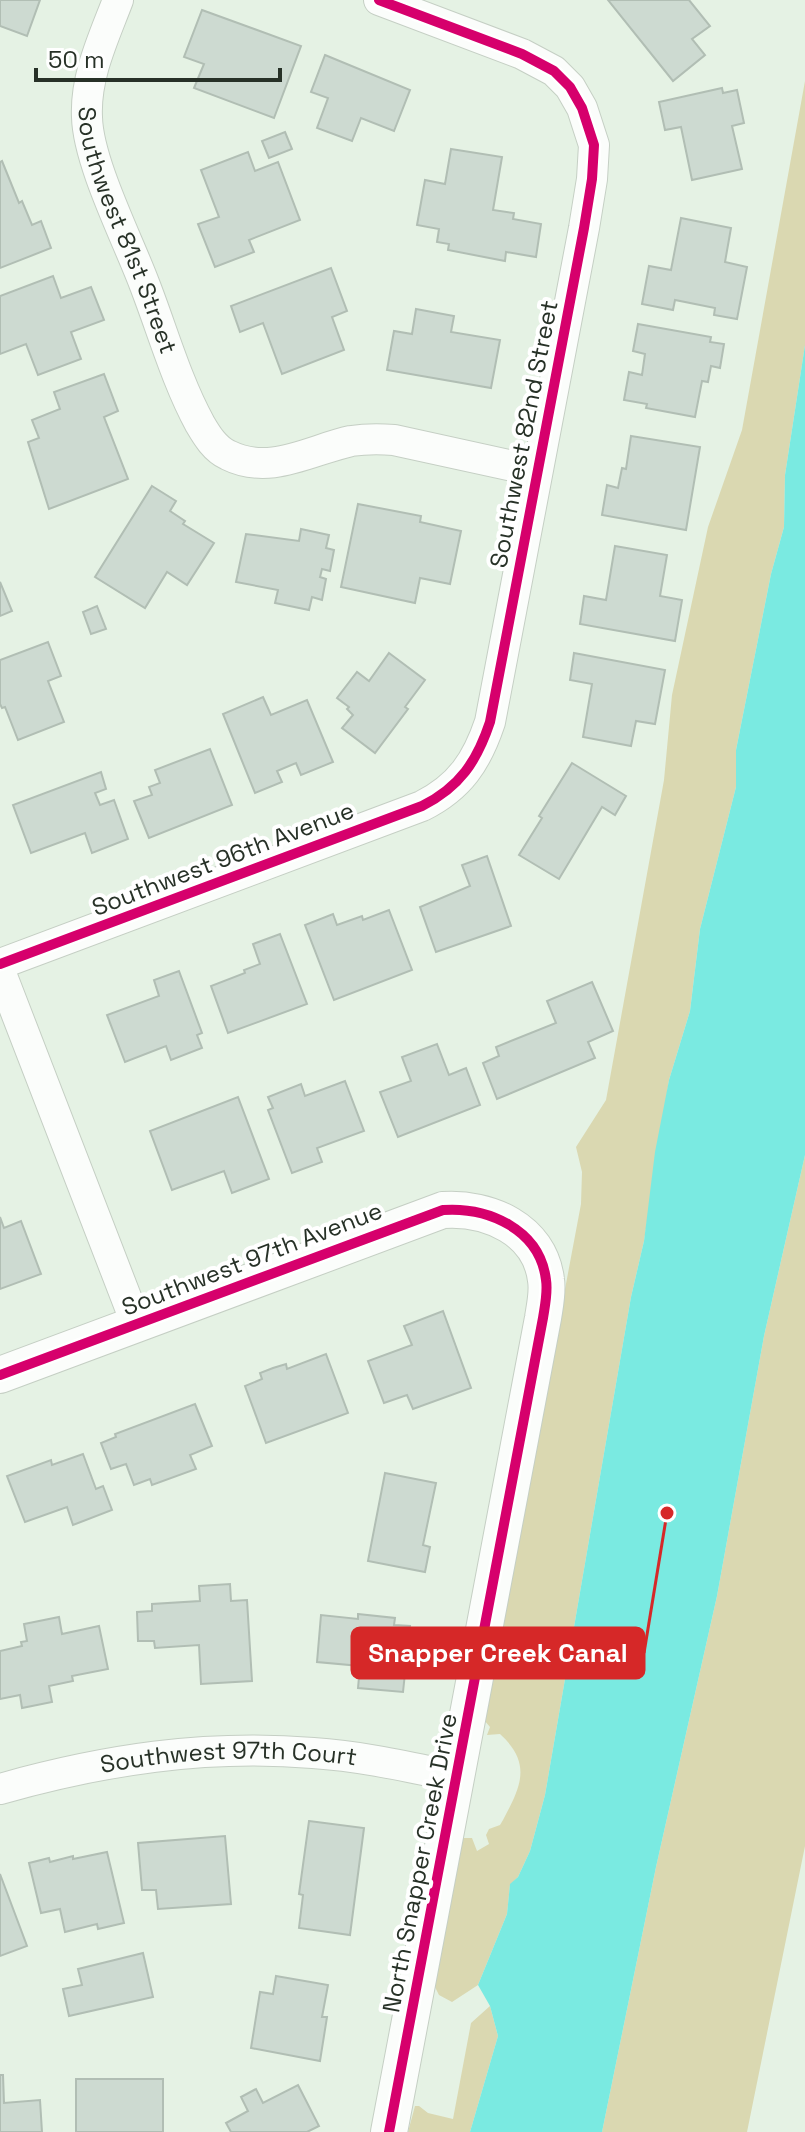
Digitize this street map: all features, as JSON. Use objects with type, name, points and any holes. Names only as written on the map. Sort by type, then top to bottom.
[{"type":"street","name":"Southwest 81st Street","points":[[118,0],[91,79],[87,99],[89,133],[100,171],[193,410],[206,434],[220,450],[248,462],[272,463],[353,441],[394,440],[536,471]]},
{"type":"street","name":"Southwest 82nd Street","points":[[379,0],[522,54],[554,71],[570,87],[587,120],[594,145],[595,158],[584,228],[490,722],[475,758],[456,784]]},
{"type":"street","name":"Southwest 96th Avenue","points":[[0,964],[411,810],[456,784]]},
{"type":"street","points":[[0,971],[136,1323]]},
{"type":"street","name":"Southwest 97th Avenue","points":[[0,1375],[443,1210],[464,1209],[489,1214],[519,1231]]},
{"type":"street","name":"North Snapper Creek Drive","points":[[389,2132],[546,1301],[547,1284],[541,1260],[519,1231]]},
{"type":"street","name":"Southwest 97th Court","points":[[0,1789],[123,1760],[239,1750],[355,1757],[457,1777]]},
{"type":"shaded area","points":[[805,81],[805,345],[785,475],[784,527],[771,574],[736,750],[736,787],[700,929],[690,1011],[669,1080],[644,1241],[631,1297],[545,1795],[530,1851],[518,1877],[510,1885],[507,1914],[478,1985],[452,2002],[439,1995],[434,1985],[462,1838],[472,1838],[477,1851],[489,1844],[486,1835],[489,1829],[500,1825],[503,1820],[520,1776],[517,1756],[510,1745],[500,1734],[487,1735],[490,1727],[484,1720],[581,1204],[582,1172],[576,1147],[606,1100],[664,780],[672,695],[708,527],[742,430]]},
{"type":"shaded area","points":[[805,1155],[805,1846],[747,2132],[602,2132],[656,1867],[717,1596],[764,1336]]},
{"type":"shaded area","points":[[490,2006],[498,2036],[470,2132],[408,2132],[415,2106],[428,2113],[453,2119],[471,2023]]},
{"type":"water","points":[[805,345],[805,1155],[764,1336],[717,1596],[656,1867],[602,2132],[470,2132],[498,2036],[490,2006],[478,1985],[507,1914],[510,1884],[518,1877],[530,1851],[545,1795],[631,1297],[644,1241],[655,1152],[669,1080],[690,1011],[700,929],[736,787],[736,750],[771,574],[784,527],[785,475]]},
{"type":"building","points":[[0,0],[40,0],[27,36],[0,26]]},
{"type":"building","points":[[608,0],[689,0],[710,26],[692,39],[705,55],[673,81]]},
{"type":"building","points":[[202,10],[301,46],[274,118],[194,88],[204,64],[184,57]]},
{"type":"building","points":[[325,55],[410,90],[394,131],[361,118],[352,141],[317,128],[328,98],[311,92]]},
{"type":"building","points":[[722,88],[723,93],[737,90],[744,123],[732,126],[742,169],[692,180],[681,127],[665,130],[659,102]]},
{"type":"building","points":[[285,132],[292,149],[269,158],[262,141]]},
{"type":"building","points":[[451,149],[502,157],[493,210],[514,213],[513,219],[541,224],[536,257],[506,252],[505,261],[448,250],[449,244],[437,242],[439,229],[417,225],[425,180],[445,184]]},
{"type":"building","points":[[248,152],[255,171],[278,162],[300,220],[249,240],[254,252],[215,267],[198,224],[219,217],[201,170]]},
{"type":"building","points":[[0,162],[19,203],[22,201],[32,225],[41,221],[51,248],[0,268]]},
{"type":"building","points":[[681,218],[731,228],[725,262],[747,267],[737,319],[714,315],[715,308],[675,300],[673,310],[642,304],[649,266],[671,270]]},
{"type":"building","points":[[331,268],[347,311],[332,317],[344,350],[282,374],[263,323],[240,332],[231,306]]},
{"type":"building","points":[[53,276],[61,298],[91,287],[104,320],[71,332],[81,359],[38,375],[26,344],[0,354],[0,296]]},
{"type":"building","points":[[416,309],[454,316],[451,332],[500,340],[491,388],[387,370],[394,331],[412,334]]},
{"type":"building","points":[[638,324],[711,337],[710,342],[724,344],[720,368],[711,366],[708,382],[702,381],[695,417],[646,408],[647,404],[624,400],[629,372],[642,375],[645,354],[633,351]]},
{"type":"building","points":[[104,374],[118,411],[104,417],[128,479],[49,509],[28,442],[39,438],[32,420],[60,409],[54,392]]},
{"type":"building","points":[[631,436],[700,447],[686,530],[602,515],[607,485],[618,488],[622,468],[626,469]]},
{"type":"building","points":[[152,486],[176,501],[170,511],[185,521],[183,524],[214,543],[187,585],[167,572],[145,608],[95,577]]},
{"type":"building","points":[[358,504],[421,516],[420,522],[461,531],[450,584],[420,578],[415,603],[341,587]]},
{"type":"building","points":[[301,529],[329,535],[326,548],[334,550],[330,571],[322,569],[320,577],[326,579],[322,600],[312,597],[309,610],[275,603],[278,590],[236,582],[246,534],[299,541]]},
{"type":"building","points":[[615,546],[667,555],[660,596],[682,600],[675,641],[580,624],[584,596],[606,600]]},
{"type":"building","points":[[0,582],[12,611],[0,616]]},
{"type":"building","points":[[97,606],[106,629],[91,634],[83,612]]},
{"type":"building","points":[[48,642],[61,676],[48,681],[64,722],[18,740],[5,707],[2,708],[0,704],[0,660]]},
{"type":"building","points":[[389,653],[425,680],[375,753],[342,728],[353,715],[347,709],[349,707],[337,698],[357,672],[369,681]]},
{"type":"building","points":[[574,653],[665,670],[655,724],[636,721],[631,746],[583,737],[592,684],[570,680]]},
{"type":"building","points":[[263,697],[271,715],[307,700],[333,762],[301,775],[296,763],[277,771],[282,782],[255,793],[223,714]]},
{"type":"building","points":[[210,749],[232,805],[149,838],[134,801],[152,795],[149,787],[160,783],[155,770]]},
{"type":"building","points":[[572,763],[626,796],[615,815],[602,807],[559,879],[519,855]]},
{"type":"building","points":[[101,772],[106,789],[95,793],[100,805],[114,800],[128,839],[92,853],[85,833],[31,853],[13,805]]},
{"type":"building","points":[[487,856],[511,926],[436,952],[420,907],[470,886],[462,865]]},
{"type":"building","points":[[389,910],[412,970],[334,1000],[305,925],[333,914],[337,925],[362,916],[363,920]]},
{"type":"building","points":[[280,934],[307,1004],[228,1033],[211,986],[260,964],[253,944]]},
{"type":"building","points":[[179,971],[202,1033],[197,1035],[202,1048],[171,1060],[166,1046],[125,1062],[107,1015],[159,996],[154,980]]},
{"type":"building","points":[[592,982],[613,1031],[588,1042],[595,1058],[497,1099],[483,1063],[499,1056],[496,1047],[556,1023],[547,1001]]},
{"type":"building","points":[[437,1044],[449,1075],[466,1068],[480,1105],[398,1137],[380,1092],[411,1081],[402,1057]]},
{"type":"building","points":[[345,1081],[364,1131],[317,1148],[322,1162],[292,1173],[268,1110],[273,1108],[268,1097],[301,1084],[305,1096]]},
{"type":"building","points":[[238,1097],[269,1179],[232,1193],[224,1171],[172,1190],[150,1131]]},
{"type":"building","points":[[0,1217],[4,1228],[21,1221],[41,1274],[0,1289]]},
{"type":"building","points":[[443,1311],[471,1388],[413,1409],[407,1395],[384,1403],[368,1361],[412,1345],[404,1326]]},
{"type":"building","points":[[326,1354],[348,1413],[266,1443],[245,1386],[262,1379],[260,1373],[286,1364],[287,1369]]},
{"type":"building","points":[[195,1404],[212,1446],[190,1455],[196,1469],[152,1485],[150,1479],[134,1485],[126,1464],[111,1469],[101,1443],[116,1437],[115,1434]]},
{"type":"building","points":[[83,1454],[96,1489],[103,1486],[112,1510],[73,1525],[67,1507],[25,1522],[7,1476],[51,1460],[52,1465]]},
{"type":"building","points":[[385,1473],[436,1483],[423,1545],[430,1547],[425,1572],[368,1561]]},
{"type":"building","points":[[230,1584],[231,1601],[247,1600],[252,1681],[201,1684],[199,1645],[155,1648],[154,1641],[138,1641],[137,1612],[152,1611],[152,1604],[200,1601],[199,1586]]},
{"type":"building","points":[[358,1614],[395,1618],[394,1625],[410,1626],[403,1692],[358,1688],[360,1666],[317,1662],[321,1615],[358,1619]]},
{"type":"building","points":[[59,1617],[62,1634],[99,1626],[108,1669],[72,1676],[73,1681],[49,1686],[52,1702],[22,1708],[20,1695],[0,1699],[0,1651],[22,1646],[21,1642],[27,1641],[24,1624]]},
{"type":"building","points":[[309,1821],[364,1828],[350,1935],[299,1928],[303,1895],[299,1894]]},
{"type":"building","points":[[225,1836],[231,1904],[158,1909],[156,1890],[142,1890],[138,1843]]},
{"type":"building","points":[[107,1852],[124,1923],[98,1929],[97,1924],[65,1932],[60,1909],[41,1913],[29,1863]]},
{"type":"building","points":[[0,1874],[27,1946],[0,1956]]},
{"type":"building","points":[[143,1953],[153,1997],[69,2016],[63,1989],[82,1985],[78,1969]]},
{"type":"building","points":[[276,1976],[328,1985],[322,2017],[327,2017],[320,2061],[251,2048],[260,1992],[273,1994]]},
{"type":"building","points":[[0,2075],[3,2075],[4,2103],[40,2100],[42,2132],[0,2132]]},
{"type":"building","points":[[76,2079],[163,2079],[163,2132],[76,2132]]},
{"type":"building","points":[[298,2085],[319,2126],[307,2132],[231,2132],[226,2123],[248,2111],[241,2097],[256,2089],[263,2103]]},
{"type":"cycle path","points":[[0,964],[422,806],[457,781],[473,761],[485,736],[584,228],[594,145],[582,108],[570,87],[554,71],[522,54],[379,0]]},
{"type":"cycle path","points":[[0,1375],[443,1210],[477,1212],[494,1217],[523,1235],[542,1262],[547,1289],[543,1318],[389,2132]]},
{"type":"place","name":"Snapper Creek Canal","points":[[667,1513]]}]
